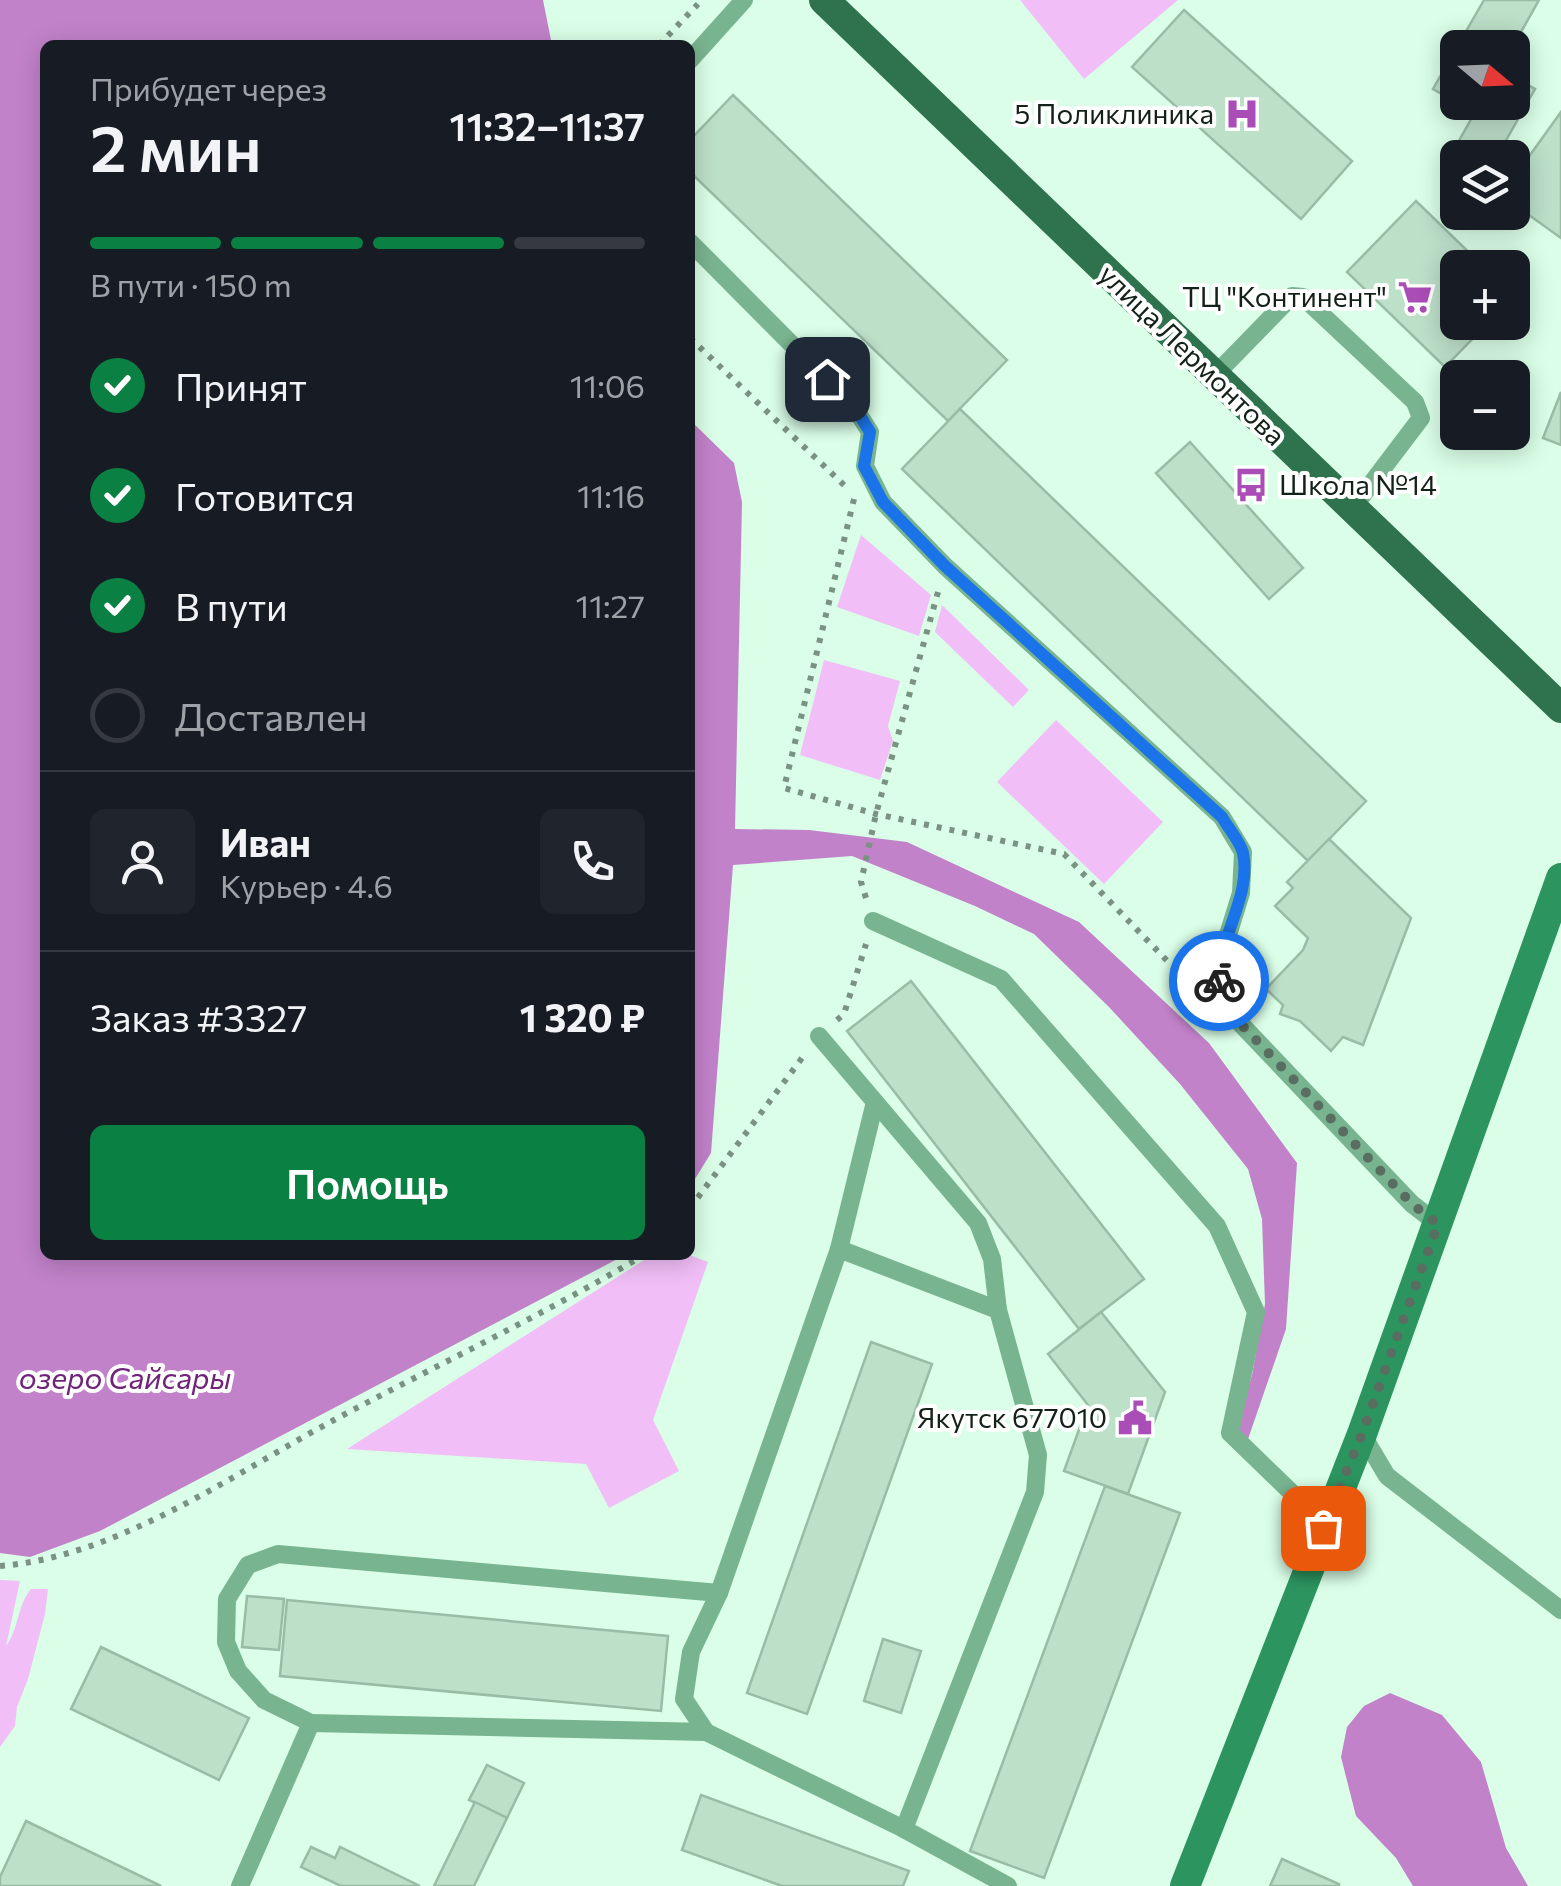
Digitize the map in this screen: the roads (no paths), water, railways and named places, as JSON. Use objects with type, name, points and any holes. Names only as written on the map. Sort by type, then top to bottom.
[{"type":"main road","name":"улица Лермонтова","points":[[824,0],[1561,708]]},
{"type":"street","points":[[1186,1886],[1362,1434],[1561,878]]},
{"type":"lane","points":[[695,54],[744,0]]},
{"type":"lane","points":[[695,247],[854,406],[870,432],[864,466],[883,502],[945,566],[1222,817],[1243,852],[1240,893],[1218,967],[1219,990],[1237,1020],[1412,1204],[1438,1224]]},
{"type":"lane","points":[[1214,376],[1292,296],[1303,297],[1415,402],[1421,418],[1352,509]]},
{"type":"lane","points":[[873,922],[1001,979],[1218,1226],[1256,1312],[1230,1433],[1323,1528]]},
{"type":"lane","points":[[819,1036],[978,1223],[992,1259],[998,1310],[1038,1455],[1035,1492],[904,1829]]},
{"type":"lane","points":[[706,1732],[684,1699],[691,1652],[719,1594],[839,1248],[875,1102]]},
{"type":"lane","points":[[839,1248],[998,1310]]},
{"type":"lane","points":[[1362,1434],[1387,1476],[1561,1610]]},
{"type":"lane","points":[[719,1594],[278,1554],[248,1565],[228,1599],[226,1642],[238,1670],[264,1700],[311,1723],[706,1732],[904,1829],[1008,1886]]},
{"type":"lane","points":[[240,1886],[311,1723]]},
{"type":"water","name":"озеро Сайсары","points":[[0,0],[543,0],[551,40],[40,40],[40,1260],[615,1260],[100,1531],[30,1557],[0,1553]]},
{"type":"water","points":[[695,425],[734,463],[742,502],[735,829],[809,830],[907,842],[1079,922],[1209,1043],[1297,1163],[1286,1329],[1246,1445],[1236,1428],[1252,1375],[1265,1304],[1262,1219],[1248,1169],[1180,1084],[1034,934],[852,856],[733,865],[711,1153],[695,1179]]},
{"type":"water","points":[[1390,1693],[1442,1715],[1481,1762],[1506,1848],[1528,1886],[1413,1886],[1396,1858],[1356,1816],[1341,1757],[1347,1727],[1364,1706]]},
{"type":"place","name":"5 Поликлиника","points":[[1242,114]]},
{"type":"place","name":"ТЦ \"Континент\"","points":[[1415,297]]},
{"type":"place","name":"Школа №14","points":[[1251,485]]},
{"type":"place","name":"Якутск 677010","points":[[1135,1418]]}]
